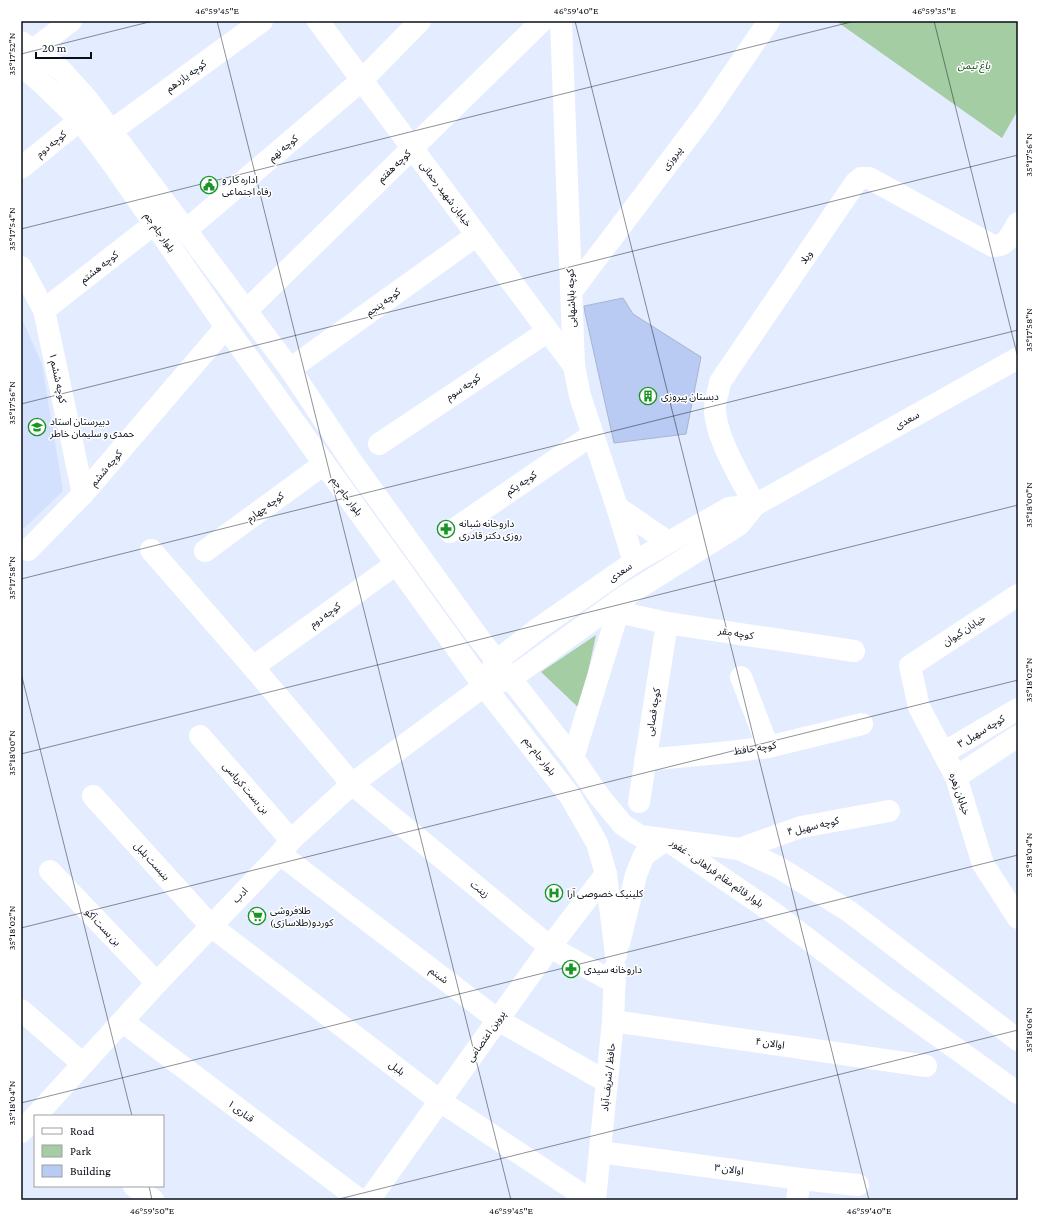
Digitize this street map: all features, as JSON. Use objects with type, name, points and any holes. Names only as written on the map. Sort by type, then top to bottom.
[{"type":"street","points":[[25,52],[71,21]]},
{"type":"street","name":"کوچه یازدهم","points":[[111,131],[262,21]]},
{"type":"street","name":"خیابان شهید رحمانی","points":[[318,21],[574,366]]},
{"type":"street","name":"کوچه نهم","points":[[186,231],[362,80],[420,21]]},
{"type":"street","name":"کوچه هفتم","points":[[226,327],[246,311],[542,21]]},
{"type":"street","name":"کوچه باباشهابی","points":[[561,21],[574,366],[580,396],[634,562]]},
{"type":"street","name":"پیروزی","points":[[571,292],[707,112],[768,21]]},
{"type":"street","name":"بلوار جام جم","points":[[25,52],[45,86],[80,120],[226,327],[484,686],[570,796],[597,843],[606,874],[616,955]]},
{"type":"street","name":"بلوار جام جم","points":[[25,52],[61,70],[88,100],[290,369],[354,465],[422,561],[496,661],[573,758],[599,796],[623,825],[640,836],[666,840]]},
{"type":"street","name":"کوچه دوم","points":[[21,168],[80,120]]},
{"type":"street","name":"ویلا","points":[[755,504],[740,477],[720,434],[715,407],[720,382],[856,182],[861,178],[869,178],[993,246],[999,247],[1004,245],[1018,223]]},
{"type":"street","name":"کوچه هشتم","points":[[44,310],[154,224]]},
{"type":"street","name":"کوچه پنجم","points":[[290,369],[477,235]]},
{"type":"street","name":"کوچه ششم ۱","points":[[21,266],[44,310],[83,494]]},
{"type":"street","name":"کوچه ششم","points":[[28,550],[83,494],[226,327]]},
{"type":"street","name":"کوچه سوم","points":[[379,444],[548,331]]},
{"type":"street","name":"سعدی","points":[[496,661],[539,628],[634,562],[668,542],[728,508],[755,504],[1018,358]]},
{"type":"street","name":"کوچه یکم","points":[[450,532],[592,435]]},
{"type":"street","name":"کوچه چهارم","points":[[205,551],[324,464]]},
{"type":"street","name":"سعدی","points":[[510,679],[739,525],[755,504]]},
{"type":"street","points":[[617,507],[668,542]]},
{"type":"street","name":"زینت","points":[[151,550],[352,784],[550,947],[615,983]]},
{"type":"street","name":"کوچه دوم","points":[[253,667],[396,564]]},
{"type":"street","name":"خیابان کیوان","points":[[910,666],[1018,595]]},
{"type":"street","points":[[573,758],[622,604]]},
{"type":"street","name":"کوچه مقر","points":[[622,604],[668,623],[854,651]]},
{"type":"street","name":"کوچه قصابی","points":[[639,802],[668,623]]},
{"type":"street","points":[[484,686],[496,661]]},
{"type":"street","name":"خیابان زهره","points":[[910,666],[919,706],[956,777],[983,864],[1018,918]]},
{"type":"street","points":[[741,677],[768,747]]},
{"type":"street","points":[[484,686],[510,679]]},
{"type":"street","name":"ادب","points":[[37,1115],[157,983],[286,847],[352,784],[484,686]]},
{"type":"street","name":"کوچه سهیل ۳","points":[[944,753],[1018,709]]},
{"type":"street","name":"کوچه حافظ","points":[[646,760],[768,747],[862,724]]},
{"type":"street","name":"بن بست کرباسی","points":[[200,736],[286,847]]},
{"type":"street","points":[[956,777],[1018,736]]},
{"type":"street","name":"بنبست بلبل","points":[[93,796],[211,926]]},
{"type":"street","name":"کوچه سهیل ۴","points":[[739,849],[801,827],[889,811]]},
{"type":"street","points":[[616,955],[636,875],[644,855],[666,840]]},
{"type":"street","name":"بلوار قائم مقام فراهانی - غفور","points":[[666,840],[739,849],[778,867],[850,912],[1018,1040]]},
{"type":"street","name":"بلوار قائم مقام فراهانی - غفور","points":[[666,840],[771,911],[884,997],[1018,1093]]},
{"type":"street","name":"شبنم","points":[[286,847],[498,1020],[607,1082]]},
{"type":"street","name":"بن بست آکو","points":[[50,871],[157,983]]},
{"type":"street","name":"پروین اعتصامی","points":[[369,1200],[550,947],[606,874]]},
{"type":"street","name":"بلبل","points":[[211,926],[440,1101],[590,1200]]},
{"type":"street","name":"حافظ / شریف آباد","points":[[595,1200],[614,1021],[616,955]]},
{"type":"street","points":[[21,1010],[83,1064]]},
{"type":"street","name":"اوالان ۴","points":[[614,1021],[926,1066]]},
{"type":"street","name":"قناری ۱","points":[[123,1022],[360,1200]]},
{"type":"street","name":"ادب","points":[[21,1132],[34,1118]]},
{"type":"street","name":"اوالان ۳","points":[[600,1152],[799,1190],[858,1185]]},
{"type":"street","points":[[135,1187],[153,1200]]},
{"type":"shaded area","name":"دبیرستان استاد حمدی و سلیمان خاطر","points":[[21,317],[42,364],[63,491],[21,531]]},
{"type":"green space","name":"باغ تیمن","points":[[836,21],[1018,21],[1018,110],[1002,138]]},
{"type":"green space","points":[[596,635],[580,709],[541,672]]},
{"type":"building","name":"دبستان پیروزی","points":[[623,298],[633,314],[701,357],[686,434],[614,443],[584,306]]},
{"type":"place","name":"اداره کار و رفاه اجتماعی","points":[[209,185]]},
{"type":"place","name":"دبستان پیروزی","points":[[648,396]]},
{"type":"place","name":"دبیرستان استاد حمدی و سلیمان خاطر","points":[[37,427]]},
{"type":"place","name":"داروخانه شبانه روزی دکتر قادری","points":[[446,529]]},
{"type":"place","name":"کلینیک خصوصی آرا","points":[[554,893]]},
{"type":"place","name":"طلافروشی کوردو(طلاسازی)","points":[[257,916]]},
{"type":"place","name":"داروخانه سیدی","points":[[571,969]]}]
